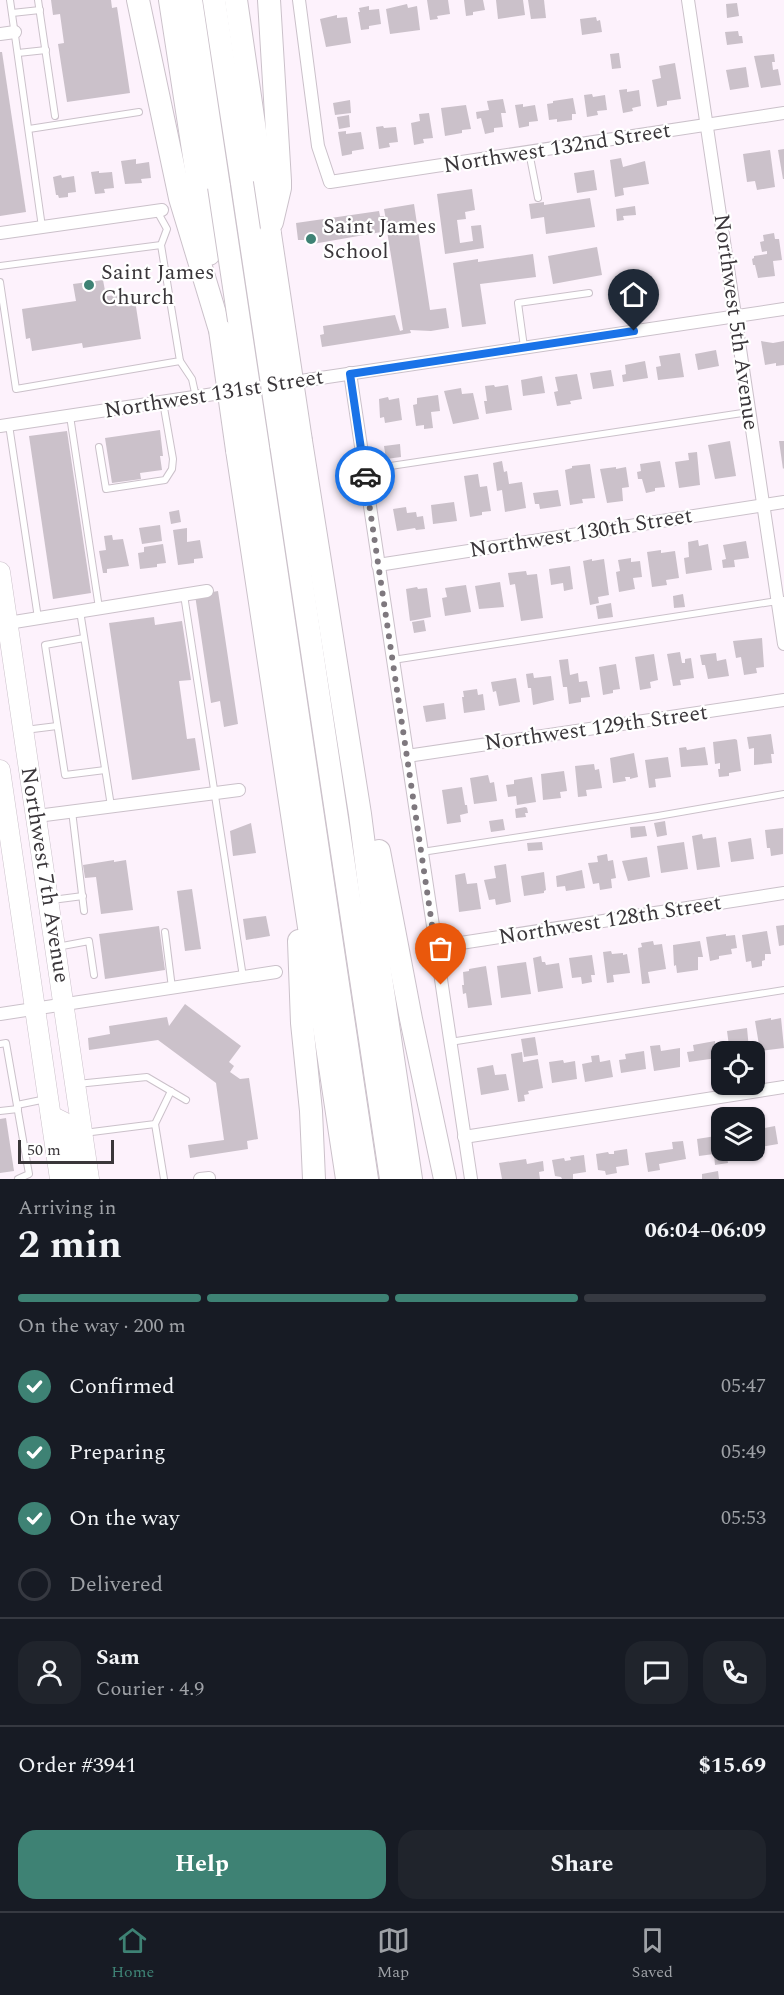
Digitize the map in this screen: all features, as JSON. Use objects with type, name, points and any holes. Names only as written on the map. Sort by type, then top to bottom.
[{"type":"highway","points":[[138,0],[183,199],[247,449],[295,831],[347,1179]]},
{"type":"highway","points":[[170,0],[183,199],[220,330],[247,449],[367,1179]]},
{"type":"highway","points":[[183,199],[190,0]]},
{"type":"highway","points":[[214,0],[261,181]]},
{"type":"highway","points":[[236,0],[261,181],[291,442],[391,1179]]},
{"type":"highway","points":[[261,181],[268,0]]},
{"type":"highway","points":[[261,181],[280,188],[270,234],[291,442],[360,814],[380,971],[411,1179]]},
{"type":"highway","points":[[360,814],[379,852],[445,1179]]},
{"type":"highway","points":[[295,831],[302,1023],[311,1111],[314,1179]]},
{"type":"main road","points":[[0,572],[4,631]]},
{"type":"main road","name":"Northwest 7th Avenue","points":[[4,631],[14,668],[37,816],[89,1179]]},
{"type":"main road","points":[[0,772],[37,816]]},
{"type":"main road","name":"Northwest 7th Avenue","points":[[0,772],[10,866],[35,1009],[60,1179]]},
{"type":"main road","points":[[4,818],[22,827],[42,856]]},
{"type":"main road","points":[[50,1107],[65,1123],[70,1156],[78,1179]]},
{"type":"street","name":"Northwest 132nd Street","points":[[299,0],[318,146],[330,182],[784,113]]},
{"type":"street","name":"Northwest 5th Avenue","points":[[688,0],[762,506],[781,601],[784,644]]},
{"type":"street","points":[[0,34],[15,32]]},
{"type":"street","points":[[0,233],[183,199]]},
{"type":"street","name":"Northwest 131st Street","points":[[4,425],[784,309]]},
{"type":"street","points":[[350,374],[471,1179]]},
{"type":"street","name":"Northwest 130th Street","points":[[378,565],[784,502]]},
{"type":"street","points":[[4,631],[38,618],[207,591]]},
{"type":"street","name":"Northwest 129th Street","points":[[407,756],[784,700]]},
{"type":"street","points":[[37,816],[239,790]]},
{"type":"street","name":"Northwest 128th Street","points":[[435,947],[784,893]]},
{"type":"street","points":[[0,1014],[276,972]]},
{"type":"street","points":[[464,1137],[784,1087]]},
{"type":"lane","points":[[10,0],[42,227]]},
{"type":"lane","points":[[38,0],[55,116]]},
{"type":"lane","points":[[12,13],[40,10]]},
{"type":"lane","points":[[18,53],[45,50]]},
{"type":"lane","points":[[29,129],[139,112]]},
{"type":"lane","points":[[529,152],[538,198]]},
{"type":"lane","points":[[183,199],[161,245],[180,361],[192,379],[196,397]]},
{"type":"lane","points":[[0,266],[161,245]]},
{"type":"lane","points":[[0,282],[16,389],[180,361]]},
{"type":"lane","points":[[524,348],[518,303],[589,293]]},
{"type":"lane","points":[[99,447],[106,489],[165,480],[172,469],[173,459],[163,402]]},
{"type":"lane","points":[[364,470],[749,412]]},
{"type":"lane","points":[[70,417],[99,609]]},
{"type":"lane","points":[[4,425],[38,618]]},
{"type":"lane","points":[[184,595],[243,977]]},
{"type":"lane","points":[[392,660],[781,601]]},
{"type":"lane","points":[[80,611],[111,806]]},
{"type":"lane","points":[[84,638],[45,645],[57,726],[65,776],[105,770]]},
{"type":"lane","points":[[23,730],[57,726]]},
{"type":"lane","points":[[421,852],[658,816],[784,794]]},
{"type":"lane","points":[[72,811],[84,911]]},
{"type":"lane","points":[[49,901],[82,896]]},
{"type":"lane","points":[[165,932],[172,988]]},
{"type":"lane","points":[[56,947],[89,941],[94,975]]},
{"type":"lane","points":[[450,1042],[784,990]]},
{"type":"lane","points":[[0,1044],[6,1043],[29,1174],[18,1179]]},
{"type":"lane","points":[[76,1084],[147,1077],[186,1100]]},
{"type":"lane","points":[[164,1179],[155,1125],[171,1091]]},
{"type":"lane","points":[[0,1111],[17,1107],[50,1107]]},
{"type":"lane","points":[[83,1133],[155,1125]]},
{"type":"building","points":[[51,0],[111,0],[112,8],[117,7],[130,93],[67,102],[58,44],[64,43],[60,14],[53,15]]},
{"type":"building","points":[[427,0],[448,0],[450,14],[437,16],[438,19],[430,20]]},
{"type":"building","points":[[464,0],[483,0],[485,10],[466,16]]},
{"type":"building","points":[[496,0],[523,0],[525,15],[498,19]]},
{"type":"building","points":[[528,0],[544,0],[546,18],[531,19]]},
{"type":"building","points":[[737,3],[739,16],[727,18],[726,4]]},
{"type":"building","points":[[407,4],[408,8],[417,6],[420,30],[390,34],[386,9]]},
{"type":"building","points":[[369,6],[369,10],[379,9],[381,24],[361,30],[359,8]]},
{"type":"building","points":[[337,15],[337,18],[347,17],[351,43],[326,47],[320,19]]},
{"type":"building","points":[[596,17],[597,21],[600,20],[602,32],[582,35],[580,19]]},
{"type":"building","points":[[738,31],[743,43],[727,45],[725,32]]},
{"type":"building","points":[[0,52],[2,52],[26,212],[0,216]]},
{"type":"building","points":[[619,53],[621,68],[612,69],[610,54]]},
{"type":"building","points":[[774,54],[773,70],[778,69],[781,85],[761,88],[754,56]]},
{"type":"building","points":[[675,63],[681,99],[667,101],[667,105],[657,107],[652,80],[661,78],[659,66]]},
{"type":"building","points":[[746,67],[749,87],[730,90],[726,70]]},
{"type":"building","points":[[627,89],[627,92],[639,90],[641,106],[623,113],[619,90]]},
{"type":"building","points":[[592,94],[593,97],[605,95],[607,110],[597,111],[598,115],[587,117],[584,95]]},
{"type":"building","points":[[573,98],[576,114],[572,114],[572,120],[557,122],[557,119],[549,120],[547,104]]},
{"type":"building","points":[[503,99],[506,113],[501,113],[503,127],[494,128],[494,132],[485,134],[481,118],[477,119],[476,112],[489,110],[487,101]]},
{"type":"building","points":[[350,100],[351,113],[335,115],[333,103]]},
{"type":"building","points":[[523,104],[523,107],[535,105],[538,121],[529,122],[529,126],[519,128],[515,105]]},
{"type":"building","points":[[466,105],[471,129],[445,136],[441,108]]},
{"type":"building","points":[[429,113],[433,138],[423,139],[424,143],[414,145],[411,123],[420,121],[419,114]]},
{"type":"building","points":[[349,115],[350,127],[339,129],[337,117]]},
{"type":"building","points":[[383,126],[384,128],[396,127],[398,142],[389,143],[390,147],[379,149],[376,127]]},
{"type":"building","points":[[346,131],[346,134],[361,132],[364,149],[342,156],[338,132]]},
{"type":"building","points":[[784,149],[784,179],[783,179],[778,150]]},
{"type":"building","points":[[770,150],[775,187],[757,190],[755,181],[747,182],[743,154]]},
{"type":"building","points":[[621,158],[623,167],[645,161],[649,184],[623,188],[624,195],[615,197],[610,160]]},
{"type":"building","points":[[136,159],[136,164],[149,162],[151,178],[141,179],[142,183],[125,184],[121,161]]},
{"type":"building","points":[[594,170],[597,190],[577,193],[574,173]]},
{"type":"building","points":[[99,171],[99,173],[112,172],[114,188],[104,189],[105,193],[95,194],[91,172]]},
{"type":"building","points":[[61,175],[62,178],[74,176],[76,192],[68,193],[68,197],[59,198],[56,195],[53,177]]},
{"type":"building","points":[[472,189],[475,210],[465,212],[466,219],[457,220],[460,243],[473,241],[471,226],[481,225],[484,248],[445,254],[437,194]]},
{"type":"building","points":[[590,198],[595,227],[546,234],[544,217],[531,219],[529,204],[544,202],[544,205]]},
{"type":"building","points":[[414,204],[430,310],[446,308],[449,328],[431,331],[410,330],[411,333],[322,347],[320,335],[324,334],[323,326],[395,315],[400,331],[403,330],[387,231],[307,245],[306,240],[298,240],[296,223],[379,211],[380,216],[384,216],[387,226],[384,209]]},
{"type":"building","points":[[635,206],[636,215],[623,216],[624,220],[617,221],[616,209]]},
{"type":"building","points":[[774,233],[775,239],[779,239],[782,260],[773,261],[775,276],[758,278],[752,259],[754,256],[767,254],[767,251],[762,252],[760,242],[764,241],[763,235]]},
{"type":"building","points":[[597,247],[602,275],[553,284],[548,256]]},
{"type":"building","points":[[533,254],[536,277],[480,284],[486,324],[462,327],[453,263],[478,259],[478,262]]},
{"type":"building","points":[[103,280],[106,296],[134,294],[141,339],[83,348],[82,343],[32,351],[30,338],[26,339],[22,309],[76,301],[73,284]]},
{"type":"building","points":[[761,341],[773,343],[784,341],[784,365],[776,366],[776,363],[765,365]]},
{"type":"building","points":[[716,350],[719,366],[698,370],[695,354]]},
{"type":"building","points":[[680,353],[684,377],[658,380],[656,367],[661,366],[659,356]]},
{"type":"building","points":[[645,361],[648,378],[623,382],[622,375],[626,374],[625,365]]},
{"type":"building","points":[[611,370],[614,386],[593,389],[590,373]]},
{"type":"building","points":[[577,374],[582,399],[570,401],[571,404],[557,406],[554,392],[558,391],[555,377]]},
{"type":"building","points":[[542,376],[545,393],[523,396],[521,380]]},
{"type":"building","points":[[494,385],[495,387],[508,385],[512,410],[486,414],[485,386]]},
{"type":"building","points":[[461,388],[462,394],[473,393],[479,419],[453,424],[444,391]]},
{"type":"building","points":[[438,395],[440,411],[431,412],[433,428],[424,429],[424,425],[416,426],[413,405],[417,404],[417,398]]},
{"type":"building","points":[[388,397],[389,400],[399,398],[402,420],[385,423],[384,417],[380,418],[379,399]]},
{"type":"building","points":[[160,430],[162,470],[140,473],[141,479],[112,483],[105,438]]},
{"type":"building","points":[[67,431],[91,593],[53,599],[29,436]]},
{"type":"building","points":[[730,441],[736,476],[715,479],[708,445]]},
{"type":"building","points":[[779,441],[784,441],[783,469]]},
{"type":"building","points":[[400,444],[401,457],[386,459],[384,446]]},
{"type":"building","points":[[697,452],[700,485],[679,488],[675,462],[689,460],[688,453]]},
{"type":"building","points":[[502,461],[504,472],[507,471],[509,484],[522,482],[526,508],[505,512],[502,490],[497,491],[493,463]]},
{"type":"building","points":[[660,461],[665,487],[655,488],[655,491],[646,493],[642,479],[638,479],[637,472],[641,471],[640,464]]},
{"type":"building","points":[[590,464],[595,498],[582,499],[583,503],[570,505],[565,470],[572,466]]},
{"type":"building","points":[[616,467],[616,469],[626,467],[629,487],[622,488],[623,501],[607,503],[600,469]]},
{"type":"building","points":[[478,474],[480,487],[487,486],[491,511],[470,517],[464,476]]},
{"type":"building","points":[[558,490],[561,506],[540,509],[539,504],[535,504],[533,493]]},
{"type":"building","points":[[454,502],[457,521],[433,524],[431,505]]},
{"type":"building","points":[[406,507],[407,513],[416,512],[417,517],[423,516],[425,529],[397,531],[393,509]]},
{"type":"building","points":[[179,510],[181,522],[171,524],[169,512]]},
{"type":"building","points":[[160,525],[162,541],[142,544],[139,528]]},
{"type":"building","points":[[187,528],[187,542],[200,540],[203,558],[194,559],[194,563],[178,565],[173,530]]},
{"type":"building","points":[[112,535],[113,540],[123,539],[129,566],[107,569],[107,573],[103,573],[99,551],[106,550],[104,536]]},
{"type":"building","points":[[698,540],[699,546],[708,544],[712,570],[686,574],[684,558],[689,557],[688,542]]},
{"type":"building","points":[[746,541],[749,558],[734,560],[735,567],[723,568],[722,560],[726,559],[723,545]]},
{"type":"building","points":[[163,544],[166,563],[157,564],[157,567],[140,569],[138,553],[144,552],[144,547]]},
{"type":"building","points":[[661,550],[661,553],[675,551],[679,578],[666,580],[667,585],[652,587],[647,552]]},
{"type":"building","points":[[631,558],[631,562],[640,561],[642,577],[633,578],[635,589],[619,592],[616,572],[620,571],[618,560]]},
{"type":"building","points":[[592,559],[592,561],[604,559],[609,595],[598,597],[599,603],[590,605],[583,561]]},
{"type":"building","points":[[570,566],[573,589],[564,591],[563,583],[551,585],[549,569]]},
{"type":"building","points":[[526,571],[527,575],[537,574],[543,618],[521,621],[515,584],[510,585],[508,573]]},
{"type":"building","points":[[500,582],[504,607],[479,609],[475,586]]},
{"type":"building","points":[[466,585],[471,612],[445,616],[442,598],[447,597],[445,588]]},
{"type":"building","points":[[417,587],[418,589],[427,588],[431,617],[410,621],[406,589]]},
{"type":"building","points":[[218,591],[238,724],[224,727],[220,701],[211,703],[195,595]]},
{"type":"building","points":[[683,594],[685,607],[674,608],[673,596]]},
{"type":"building","points":[[611,603],[613,617],[598,619],[596,606]]},
{"type":"building","points":[[154,617],[155,625],[182,621],[191,680],[179,681],[187,739],[195,738],[200,770],[132,780],[109,623]]},
{"type":"building","points":[[424,620],[426,631],[414,633],[412,622]]},
{"type":"building","points":[[762,638],[764,667],[756,668],[757,673],[744,675],[741,657],[736,658],[733,641]]},
{"type":"building","points":[[680,652],[682,663],[685,663],[685,659],[691,658],[694,678],[680,680],[681,685],[673,686],[667,654]]},
{"type":"building","points":[[716,653],[717,661],[726,659],[729,676],[708,679],[700,655]]},
{"type":"building","points":[[654,654],[658,680],[650,682],[651,688],[640,690],[635,657]]},
{"type":"building","points":[[568,659],[570,675],[578,673],[579,682],[587,681],[590,697],[581,698],[581,702],[569,704],[567,687],[563,687],[559,660]]},
{"type":"building","points":[[616,664],[620,689],[603,695],[599,667]]},
{"type":"building","points":[[533,673],[534,678],[551,676],[554,700],[533,705],[526,674]]},
{"type":"building","points":[[516,678],[520,702],[499,706],[496,691],[493,692],[491,682]]},
{"type":"building","points":[[477,689],[478,695],[483,694],[485,710],[464,713],[463,691]]},
{"type":"building","points":[[444,703],[446,719],[426,722],[423,706]]},
{"type":"building","points":[[771,734],[774,754],[771,754],[772,763],[754,765],[754,748],[749,749],[747,737]]},
{"type":"building","points":[[735,739],[741,771],[719,777],[720,763],[715,764],[713,742]]},
{"type":"building","points":[[686,747],[687,750],[705,747],[708,765],[681,767],[679,748]]},
{"type":"building","points":[[634,753],[638,777],[630,779],[630,777],[625,777],[626,781],[613,783],[610,758]]},
{"type":"building","points":[[668,757],[671,777],[655,779],[656,787],[649,788],[645,760]]},
{"type":"building","points":[[594,764],[595,770],[599,769],[602,788],[586,790],[587,796],[578,797],[575,766]]},
{"type":"building","points":[[564,771],[567,791],[560,792],[561,798],[543,800],[541,774]]},
{"type":"building","points":[[488,775],[490,783],[494,782],[497,801],[474,804],[470,778]]},
{"type":"building","points":[[532,777],[536,802],[517,805],[516,796],[508,797],[506,785],[514,784],[514,780]]},
{"type":"building","points":[[462,787],[468,813],[460,815],[461,822],[447,824],[442,790]]},
{"type":"building","points":[[525,807],[528,813],[525,813],[526,817],[516,818],[515,809]]},
{"type":"building","points":[[503,819],[505,830],[491,832],[489,821]]},
{"type":"building","points":[[665,821],[667,835],[657,837],[654,823]]},
{"type":"building","points":[[251,823],[256,853],[233,856],[230,831]]},
{"type":"building","points":[[645,826],[647,836],[631,838],[630,827]]},
{"type":"building","points":[[783,828],[783,854],[771,856],[770,848],[767,848],[765,830]]},
{"type":"building","points":[[702,834],[703,839],[716,837],[720,867],[697,870],[692,836]]},
{"type":"building","points":[[751,838],[754,859],[731,862],[728,842]]},
{"type":"building","points":[[542,842],[543,850],[528,851],[527,843]]},
{"type":"building","points":[[684,842],[688,869],[661,873],[657,846]]},
{"type":"building","points":[[607,854],[608,861],[613,860],[616,878],[611,879],[612,888],[600,890],[599,883],[593,884],[588,863],[598,862],[597,856]]},
{"type":"building","points":[[647,857],[650,877],[628,881],[622,861]]},
{"type":"building","points":[[114,860],[114,862],[126,860],[133,910],[101,914],[96,877],[85,878],[83,865]]},
{"type":"building","points":[[506,864],[511,902],[496,905],[495,899],[489,900],[484,880],[496,878],[494,866]]},
{"type":"building","points":[[582,870],[585,888],[566,891],[565,886],[557,887],[556,876]]},
{"type":"building","points":[[544,872],[546,890],[544,893],[524,896],[521,876]]},
{"type":"building","points":[[465,873],[467,884],[477,883],[481,909],[459,912],[455,875]]},
{"type":"building","points":[[192,889],[201,949],[185,951],[177,891]]},
{"type":"building","points":[[266,916],[270,936],[246,940],[243,919]]},
{"type":"building","points":[[784,925],[784,945],[779,946],[776,926]]},
{"type":"building","points":[[159,926],[165,970],[105,979],[99,934]]},
{"type":"building","points":[[767,931],[771,954],[765,954],[762,966],[752,968],[751,961],[746,962],[742,935]]},
{"type":"building","points":[[726,934],[726,936],[735,935],[737,948],[731,949],[732,954],[719,956],[719,959],[710,961],[706,937]]},
{"type":"building","points":[[653,941],[654,945],[662,944],[666,969],[648,972],[650,983],[642,984],[638,948],[642,947],[641,943]]},
{"type":"building","points":[[700,941],[703,957],[698,957],[698,970],[677,973],[676,965],[674,966],[673,945]]},
{"type":"building","points":[[611,951],[612,954],[627,954],[630,973],[613,975],[614,982],[607,983],[603,952]]},
{"type":"building","points":[[592,955],[595,975],[591,975],[592,982],[582,984],[581,977],[572,978],[569,958]]},
{"type":"building","points":[[541,956],[542,962],[546,965],[559,963],[563,988],[538,992],[533,958]]},
{"type":"building","points":[[526,962],[531,994],[501,998],[497,966]]},
{"type":"building","points":[[486,966],[492,1005],[468,1008],[466,993],[463,994],[463,972]]},
{"type":"building","points":[[185,1004],[241,1046],[229,1062],[234,1066],[230,1072],[240,1079],[249,1078],[258,1139],[247,1141],[248,1149],[190,1158],[188,1145],[224,1140],[216,1083],[158,1040],[89,1050],[88,1038],[110,1034],[109,1026],[167,1017],[169,1026]]},
{"type":"building","points":[[781,1018],[784,1048],[765,1050],[765,1041],[758,1041],[755,1021]]},
{"type":"building","points":[[747,1028],[748,1041],[728,1041],[727,1031]]},
{"type":"building","points":[[535,1037],[538,1055],[524,1057],[521,1039]]},
{"type":"building","points":[[711,1042],[711,1059],[689,1062],[687,1052],[694,1051],[693,1045]]},
{"type":"building","points":[[660,1045],[661,1051],[680,1048],[680,1067],[654,1071],[650,1046]]},
{"type":"building","points":[[644,1051],[646,1069],[621,1073],[619,1060],[626,1059],[625,1054]]},
{"type":"building","points":[[522,1052],[523,1062],[538,1059],[543,1088],[528,1091],[529,1094],[524,1095],[525,1101],[518,1102],[511,1054]]},
{"type":"building","points":[[599,1055],[600,1062],[610,1060],[613,1077],[585,1082],[582,1064],[592,1062],[591,1056]]},
{"type":"building","points":[[563,1060],[564,1063],[575,1061],[577,1079],[552,1083],[549,1062]]},
{"type":"building","points":[[493,1065],[495,1075],[506,1074],[509,1090],[481,1095],[477,1068]]},
{"type":"building","points":[[6,1118],[14,1171],[0,1173],[0,1119]]},
{"type":"building","points":[[775,1126],[778,1144],[765,1146],[765,1128]]},
{"type":"building","points":[[711,1137],[711,1154],[699,1156],[697,1139]]},
{"type":"building","points":[[683,1141],[686,1159],[659,1164],[660,1170],[648,1172],[645,1153],[673,1149],[672,1142]]},
{"type":"building","points":[[627,1149],[629,1165],[616,1167],[617,1173],[606,1175],[605,1171],[598,1170],[596,1154],[608,1152],[614,1154],[614,1151]]},
{"type":"building","points":[[584,1155],[586,1172],[573,1174],[573,1179],[562,1179],[555,1176],[552,1160],[564,1158],[565,1161],[571,1160],[570,1157]]},
{"type":"building","points":[[526,1159],[527,1164],[543,1161],[544,1171],[539,1172],[540,1179],[502,1179],[499,1163]]},
{"type":"building","points":[[715,1161],[728,1161],[728,1163],[715,1165]]},
{"type":"building","points":[[718,1171],[719,1179],[702,1179],[702,1174]]},
{"type":"way so far","points":[[365,476],[441,985]]},
{"type":"place","name":"Saint James School","points":[[311,239]]},
{"type":"place","name":"Saint James Church","points":[[89,285]]},
{"type":"route","points":[[365,476],[350,374],[634,331]]}]
